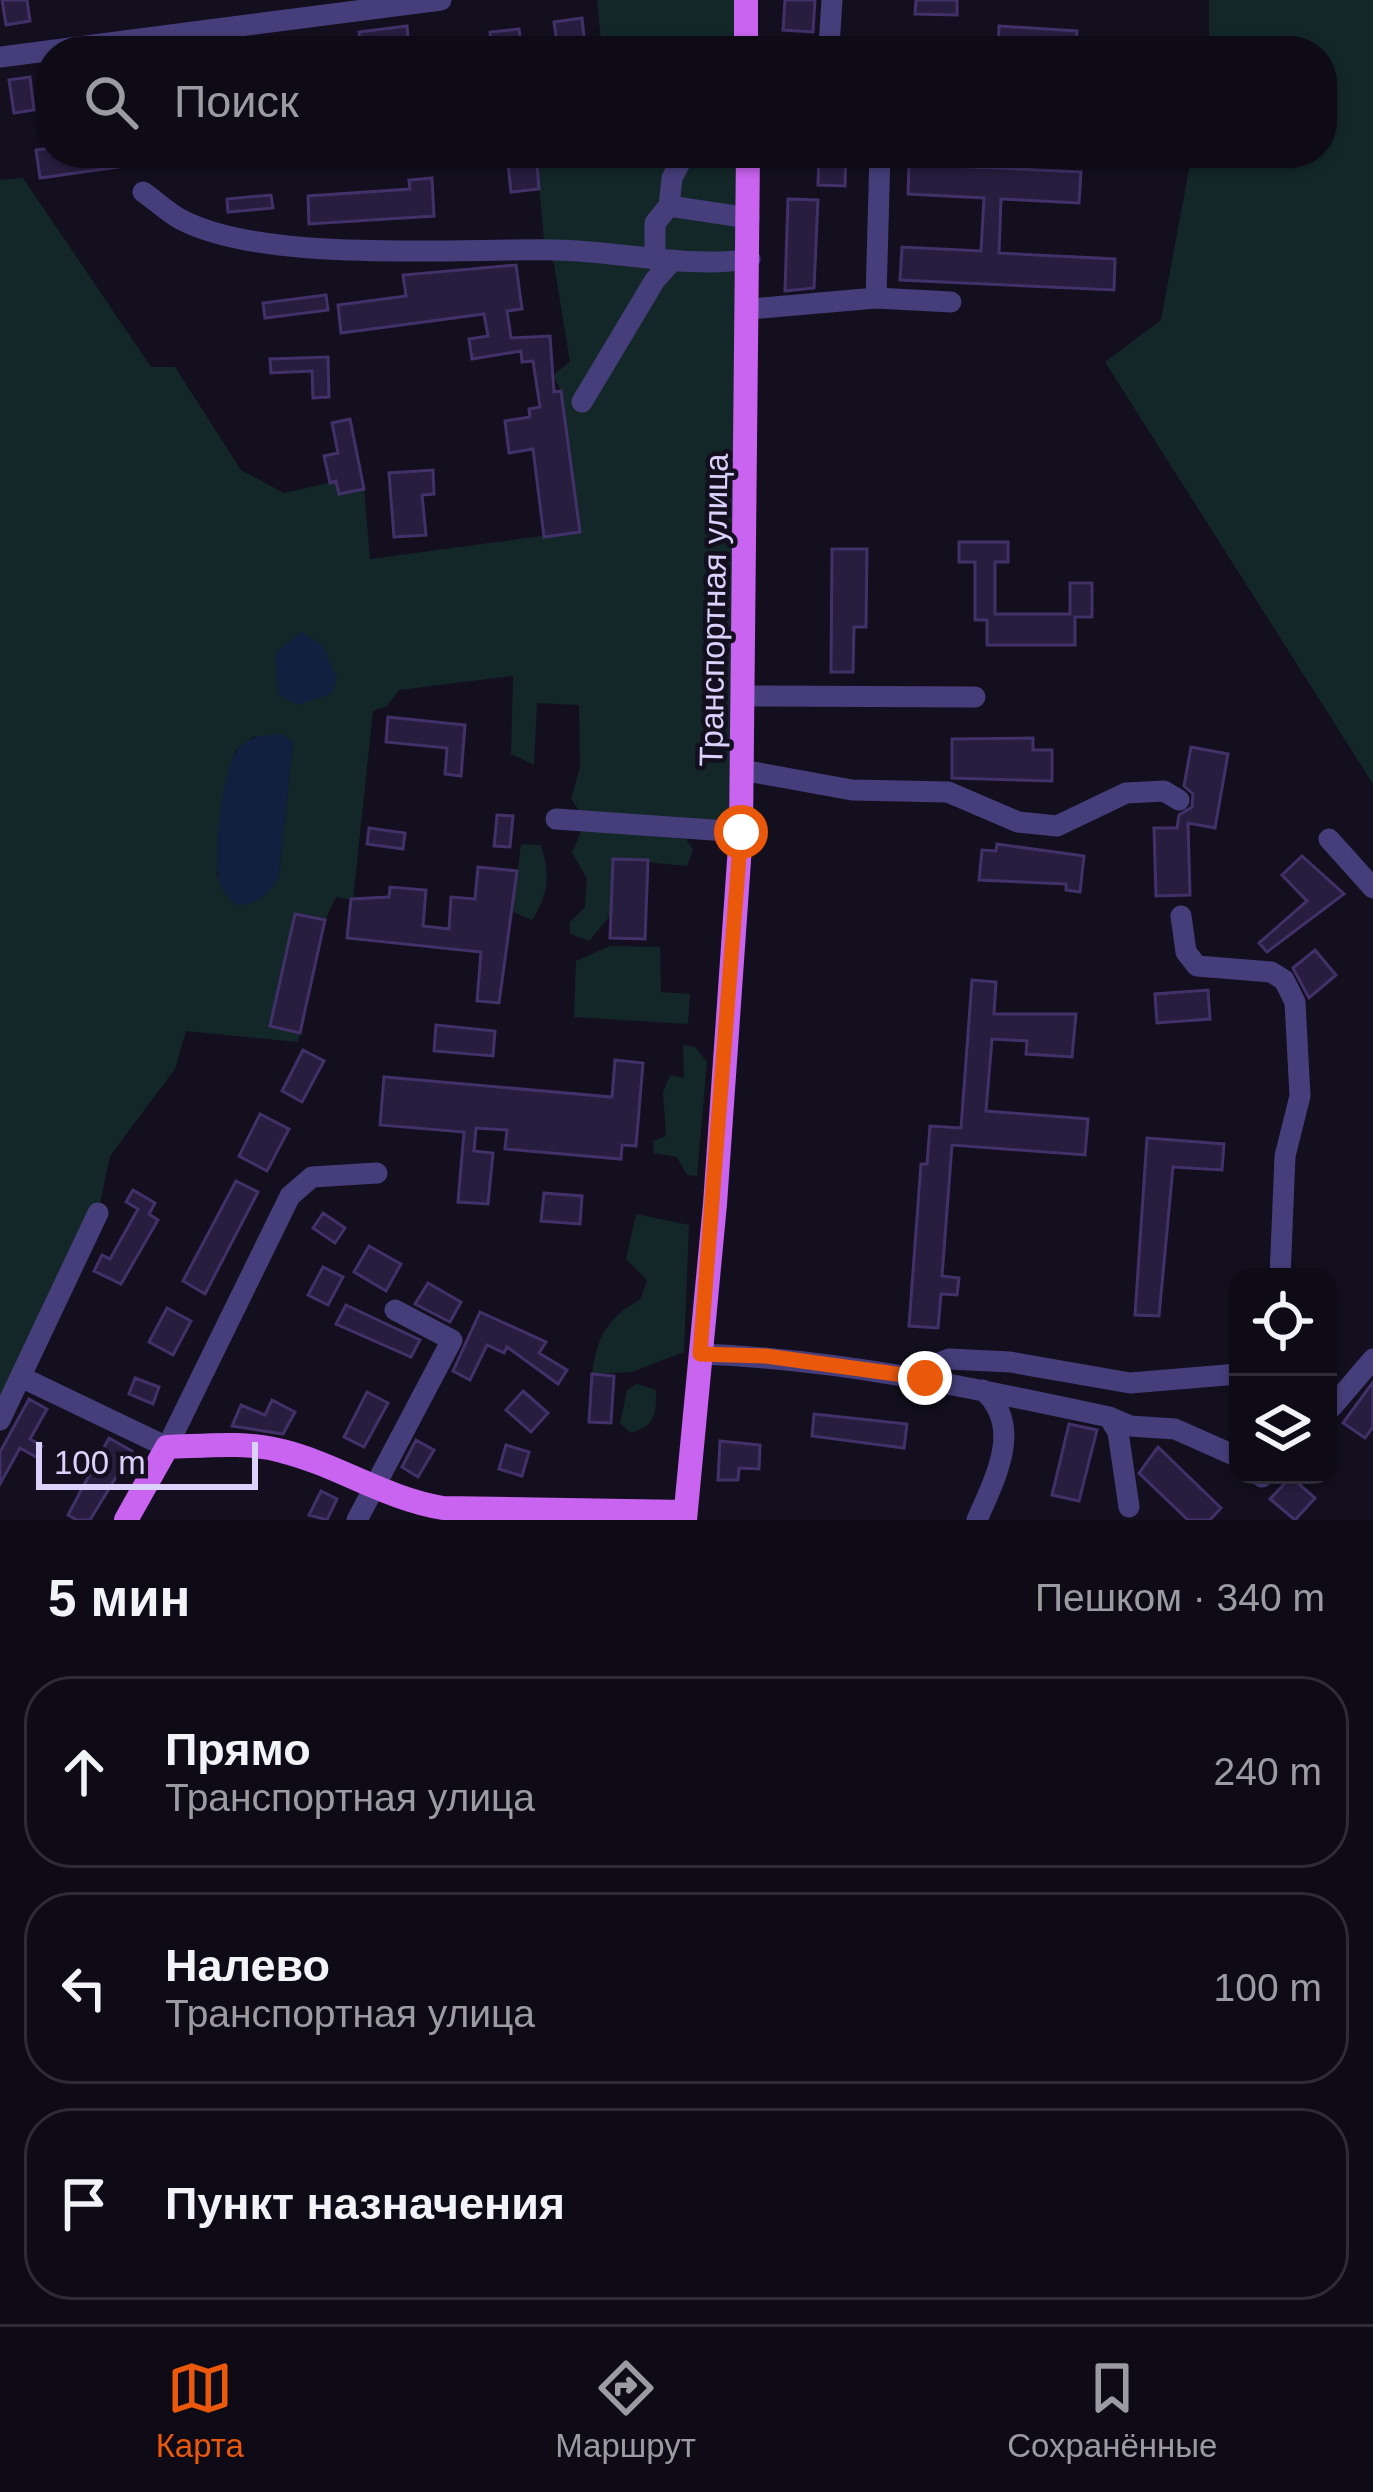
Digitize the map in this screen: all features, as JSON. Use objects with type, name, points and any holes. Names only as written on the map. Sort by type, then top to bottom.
[{"type":"main road","points":[[746,0],[746,36]]},
{"type":"main road","name":"Транспортная улица","points":[[685,1516],[741,832],[748,168]]},
{"type":"main road","points":[[127,1520],[167,1447],[280,1450],[408,1503],[443,1508],[685,1516]]},
{"type":"street","points":[[162,36],[441,0]]},
{"type":"street","points":[[830,36],[832,0]]},
{"type":"street","points":[[0,57],[36,52]]},
{"type":"street","points":[[582,402],[664,259],[655,223],[669,206],[677,168]]},
{"type":"street","points":[[876,298],[880,168]]},
{"type":"street","points":[[143,191],[181,220],[231,236],[359,249],[557,250],[664,259],[750,259]]},
{"type":"street","points":[[669,206],[749,218]]},
{"type":"street","points":[[750,309],[876,298],[952,302]]},
{"type":"street","points":[[744,696],[975,697]]},
{"type":"street","points":[[742,770],[852,790],[948,792],[1018,822],[1057,826],[1126,793],[1163,790],[1178,800]]},
{"type":"street","points":[[556,818],[741,832]]},
{"type":"street","points":[[1329,839],[1373,888]]},
{"type":"street","points":[[1181,916],[1186,952],[1197,966],[1271,972],[1283,980],[1295,1002],[1300,1096],[1284,1169],[1280,1268]]},
{"type":"street","points":[[23,1378],[167,1447],[290,1196],[312,1177],[376,1173]]},
{"type":"street","points":[[0,1420],[98,1213]]},
{"type":"street","points":[[357,1520],[452,1340],[395,1310]]},
{"type":"street","points":[[700,1354],[766,1356],[908,1375],[1108,1417],[1130,1426],[1175,1429],[1229,1453]]},
{"type":"street","points":[[908,1375],[950,1359],[1010,1362],[1130,1383],[1229,1375]]},
{"type":"street","points":[[1337,1401],[1373,1359]]},
{"type":"street","points":[[977,1520],[1004,1448],[1005,1420],[982,1390]]},
{"type":"street","points":[[1108,1417],[1118,1432],[1130,1508]]},
{"type":"green space","points":[[597,0],[746,0],[746,36],[601,36]]},
{"type":"green space","points":[[1209,0],[1373,0],[1373,784],[1105,362],[1161,320],[1189,168],[1337,168],[1337,36],[1209,36]]},
{"type":"green space","points":[[537,168],[748,168],[741,832],[580,812],[571,799],[580,767],[579,705],[537,703],[534,765],[511,754],[513,676],[399,690],[387,706],[373,711],[353,900],[336,897],[325,920],[294,915],[270,1025],[300,1033],[298,1042],[186,1031],[175,1069],[110,1156],[98,1213],[0,1420],[0,180],[23,178],[151,367],[175,367],[241,470],[284,493],[336,481],[339,494],[364,489],[370,559],[579,531],[561,391],[553,375],[570,362],[554,264],[545,251]],"holes":[[[282,735],[293,742],[279,876],[262,897],[237,905],[217,875],[229,774],[235,751],[253,737]]]},
{"type":"green space","points":[[582,830],[686,839],[693,850],[687,866],[613,859],[610,916],[589,941],[570,934],[570,922],[585,907],[587,879],[572,852]]},
{"type":"green space","points":[[521,844],[541,845],[546,866],[545,893],[532,920],[513,912]]},
{"type":"green space","points":[[610,946],[660,947],[661,992],[690,994],[688,1024],[574,1017],[576,961]]},
{"type":"green space","points":[[683,1045],[695,1047],[707,1062],[697,1176],[687,1175],[677,1157],[654,1153],[653,1141],[666,1136],[663,1092],[670,1075],[684,1078]]},
{"type":"green space","points":[[636,1214],[689,1225],[684,1352],[632,1372],[592,1374],[606,1330],[641,1299],[647,1280],[626,1259]]},
{"type":"green space","points":[[637,1384],[656,1390],[656,1406],[650,1422],[631,1433],[620,1423],[627,1390]]},
{"type":"water","points":[[301,632],[323,646],[337,679],[331,694],[298,705],[278,694],[275,653]]},
{"type":"water","points":[[282,734],[293,742],[279,876],[262,897],[237,905],[224,891],[218,873],[228,773],[232,759],[247,741]]},
{"type":"building","points":[[2,0],[27,0],[30,21],[6,25]]},
{"type":"building","points":[[785,0],[815,0],[813,32],[783,30]]},
{"type":"building","points":[[916,0],[957,0],[957,15],[915,14]]},
{"type":"building","points":[[582,18],[584,36],[556,36],[554,22]]},
{"type":"building","points":[[407,26],[408,36],[359,36],[359,32]]},
{"type":"building","points":[[999,26],[1077,31],[1077,36],[999,36]]},
{"type":"building","points":[[519,29],[520,36],[490,36],[490,32]]},
{"type":"building","points":[[30,77],[34,110],[14,113],[9,80]]},
{"type":"building","points":[[39,168],[111,168],[40,178]]},
{"type":"building","points":[[508,168],[537,168],[539,189],[511,192]]},
{"type":"building","points":[[819,168],[846,168],[845,186],[818,185]]},
{"type":"building","points":[[909,168],[1081,172],[1079,203],[1001,199],[999,253],[1115,259],[1114,290],[900,280],[902,247],[981,251],[984,198],[908,194]]},
{"type":"building","points":[[432,178],[434,216],[309,224],[308,196],[410,189],[409,180]]},
{"type":"building","points":[[271,195],[273,208],[228,212],[227,199]]},
{"type":"building","points":[[788,199],[818,200],[814,288],[785,291]]},
{"type":"building","points":[[516,265],[522,309],[507,311],[511,338],[550,336],[554,392],[561,391],[580,532],[544,537],[533,449],[509,453],[505,421],[530,417],[529,409],[540,407],[533,361],[522,362],[521,351],[472,359],[469,339],[488,336],[484,314],[341,333],[338,305],[406,296],[403,275]]},
{"type":"building","points":[[326,295],[328,310],[265,318],[263,303]]},
{"type":"building","points":[[328,357],[329,397],[313,398],[312,371],[271,373],[270,359]]},
{"type":"building","points":[[350,419],[364,489],[339,494],[336,481],[330,483],[324,456],[338,453],[332,423]]},
{"type":"building","points":[[433,470],[434,494],[422,495],[426,535],[394,537],[389,473]]},
{"type":"building","points":[[959,542],[1008,542],[1008,562],[995,562],[995,614],[1070,614],[1070,583],[1092,583],[1092,617],[1075,617],[1075,645],[987,645],[987,620],[975,620],[975,562],[959,562]]},
{"type":"building","points":[[832,549],[867,549],[866,627],[854,627],[853,672],[831,672]]},
{"type":"building","points":[[388,717],[465,725],[461,776],[445,774],[447,748],[386,742]]},
{"type":"building","points":[[1033,738],[1033,750],[1052,750],[1052,781],[952,778],[952,739]]},
{"type":"building","points":[[1191,747],[1228,754],[1215,828],[1188,823],[1190,895],[1156,896],[1154,828],[1177,828],[1179,815],[1192,807],[1193,794],[1184,786]]},
{"type":"building","points":[[497,815],[513,816],[510,847],[494,846]]},
{"type":"building","points":[[369,828],[405,833],[403,849],[367,844]]},
{"type":"building","points":[[997,844],[1084,856],[1080,892],[1066,890],[1066,884],[979,880],[982,850],[996,851]]},
{"type":"building","points":[[1302,856],[1344,894],[1267,952],[1259,943],[1307,901],[1282,875]]},
{"type":"building","points":[[613,859],[648,860],[645,939],[610,938]]},
{"type":"building","points":[[478,867],[517,871],[499,1003],[477,1001],[481,952],[347,938],[351,899],[389,897],[390,887],[426,890],[423,926],[449,929],[451,897],[475,899]]},
{"type":"building","points":[[295,914],[325,920],[300,1033],[270,1026]]},
{"type":"building","points":[[1315,950],[1336,975],[1309,998],[1293,968]]},
{"type":"building","points":[[972,980],[996,982],[994,1014],[1076,1014],[1072,1057],[1026,1054],[1027,1041],[992,1039],[986,1111],[1088,1119],[1085,1155],[952,1145],[942,1276],[959,1278],[957,1295],[941,1294],[938,1328],[909,1326],[921,1164],[927,1164],[930,1126],[961,1128]]},
{"type":"building","points":[[1208,990],[1210,1019],[1157,1023],[1155,994]]},
{"type":"building","points":[[436,1025],[495,1031],[493,1056],[434,1051]]},
{"type":"building","points":[[303,1050],[324,1061],[302,1102],[282,1091]]},
{"type":"building","points":[[615,1060],[643,1063],[636,1146],[622,1145],[621,1159],[505,1149],[507,1130],[476,1128],[474,1151],[493,1153],[488,1204],[458,1202],[464,1132],[380,1125],[384,1077],[612,1097]]},
{"type":"building","points":[[260,1114],[289,1129],[267,1171],[239,1156]]},
{"type":"building","points":[[1147,1138],[1224,1144],[1222,1170],[1173,1167],[1159,1316],[1135,1315]]},
{"type":"building","points":[[236,1181],[258,1192],[205,1294],[183,1281]]},
{"type":"building","points":[[133,1190],[155,1203],[149,1214],[158,1220],[121,1284],[94,1271],[102,1255],[110,1259],[138,1209],[126,1202]]},
{"type":"building","points":[[544,1193],[582,1196],[580,1224],[541,1221]]},
{"type":"building","points":[[323,1213],[345,1228],[335,1243],[313,1228]]},
{"type":"building","points":[[369,1246],[401,1264],[386,1291],[354,1272]]},
{"type":"building","points":[[323,1267],[343,1277],[328,1305],[308,1295]]},
{"type":"building","points":[[428,1283],[461,1302],[450,1322],[415,1304]]},
{"type":"building","points":[[346,1305],[420,1340],[411,1357],[336,1324]]},
{"type":"building","points":[[167,1308],[191,1321],[173,1355],[149,1342]]},
{"type":"building","points":[[480,1312],[546,1342],[539,1353],[567,1370],[558,1384],[507,1347],[504,1353],[487,1345],[470,1380],[453,1371]]},
{"type":"building","points":[[592,1374],[614,1376],[611,1423],[589,1422]]},
{"type":"building","points":[[135,1378],[159,1387],[153,1404],[129,1394]]},
{"type":"building","points":[[1373,1382],[1373,1427],[1365,1438],[1343,1423]]},
{"type":"building","points":[[523,1391],[548,1413],[531,1432],[506,1410]]},
{"type":"building","points":[[367,1392],[388,1403],[364,1447],[344,1437]]},
{"type":"building","points":[[29,1399],[47,1409],[30,1439],[42,1446],[36,1457],[20,1448],[0,1484],[0,1452]]},
{"type":"building","points":[[272,1400],[295,1412],[283,1434],[232,1426],[241,1405],[265,1415]]},
{"type":"building","points":[[814,1414],[907,1424],[904,1448],[812,1436]]},
{"type":"building","points":[[1069,1424],[1097,1430],[1079,1501],[1052,1495]]},
{"type":"building","points":[[109,1438],[132,1451],[90,1520],[77,1520],[68,1515]]},
{"type":"building","points":[[416,1440],[434,1450],[418,1477],[402,1467]]},
{"type":"building","points":[[720,1441],[760,1445],[759,1469],[739,1468],[738,1480],[718,1480]]},
{"type":"building","points":[[506,1445],[529,1452],[522,1476],[499,1469]]},
{"type":"building","points":[[1158,1447],[1221,1508],[1210,1520],[1188,1520],[1139,1473]]},
{"type":"building","points":[[1284,1484],[1299,1484],[1315,1498],[1295,1520],[1270,1499]]},
{"type":"building","points":[[321,1491],[337,1499],[327,1520],[309,1515]]},
{"type":"route","points":[[741,832],[700,1354],[766,1356],[925,1378]]}]
